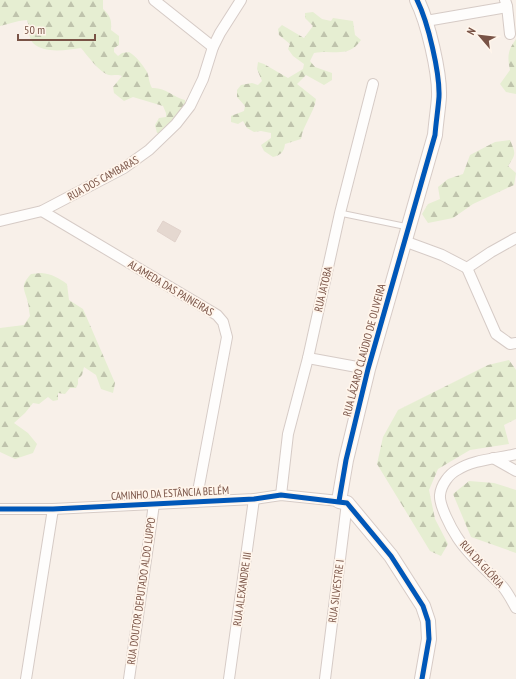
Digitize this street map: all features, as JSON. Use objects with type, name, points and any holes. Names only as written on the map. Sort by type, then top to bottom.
[{"type":"street","points":[[154,0],[213,47]]},
{"type":"street","name":"RUA DOS CAMBARAS","points":[[0,221],[42,210],[124,168],[149,150],[176,124],[190,106],[203,79],[213,47],[240,0]]},
{"type":"street","name":"RUA LÁZARO CLAÚDIO DE OLIVEIRA","points":[[343,502],[348,453],[368,369],[435,135],[439,96],[435,62],[426,21],[417,0]]},
{"type":"street","points":[[426,21],[506,4],[510,34]]},
{"type":"street","name":"RUA JATOBA","points":[[281,495],[288,434],[308,358],[340,213],[373,84]]},
{"type":"street","name":"ALAMEDA DAS PAINEIRAS","points":[[42,210],[185,295],[217,315],[223,322],[227,337],[196,502]]},
{"type":"street","points":[[467,268],[516,238]]},
{"type":"street","points":[[404,241],[442,255],[467,268],[496,334],[510,344],[516,343]]},
{"type":"street","points":[[308,358],[368,369]]},
{"type":"street","name":"RUA DA GLÓRIA","points":[[516,454],[493,458],[456,470],[449,476],[442,486],[440,495],[442,504],[457,537],[477,561],[505,588],[516,608]]},
{"type":"street","points":[[493,458],[516,471]]},
{"type":"street","name":"CAMINHO DA ESTÂNCIA BELÉM","points":[[0,509],[53,509],[196,502],[254,499],[281,495],[343,502]]},
{"type":"street","name":"RUA ALEXANDRE III","points":[[229,679],[254,499]]},
{"type":"street","points":[[343,502],[391,556],[423,606],[428,621],[428,639],[422,679]]},
{"type":"street","name":"RUA SILVESTRE I","points":[[325,679],[343,502]]},
{"type":"street","name":"RUA DOUTOR DEPUTADO ALDO LUPPO","points":[[129,679],[154,504]]},
{"type":"street","points":[[26,679],[53,509]]},
{"type":"lane","points":[[340,213],[408,227]]},
{"type":"green space","points":[[0,0],[103,0],[103,9],[110,18],[111,30],[119,36],[119,45],[114,48],[114,52],[118,56],[122,53],[129,52],[132,54],[139,60],[147,72],[152,88],[161,89],[185,100],[186,107],[163,133],[157,133],[155,125],[159,118],[166,117],[163,106],[133,97],[124,101],[114,93],[113,87],[122,76],[105,74],[81,48],[69,50],[43,49],[33,43],[29,34],[32,28],[29,26],[27,20],[0,26]]},
{"type":"green space","points":[[313,12],[322,19],[331,21],[333,18],[353,21],[355,35],[361,40],[356,46],[346,51],[314,53],[310,61],[315,67],[332,73],[332,80],[324,85],[306,75],[297,84],[316,99],[315,104],[301,139],[285,144],[282,153],[273,157],[264,151],[261,145],[271,138],[271,133],[261,131],[254,132],[247,128],[243,121],[238,124],[231,122],[231,116],[244,111],[245,106],[237,97],[237,90],[241,85],[252,83],[258,85],[262,81],[257,69],[258,62],[288,78],[303,69],[304,64],[293,56],[288,49],[290,44],[279,35],[278,29],[282,25],[304,38],[313,26],[305,18],[305,13]]},
{"type":"green space","points":[[516,39],[516,94],[506,92],[500,84],[510,70],[509,53]]},
{"type":"green space","points":[[510,140],[514,154],[513,159],[508,166],[516,173],[514,185],[473,204],[453,218],[428,223],[422,214],[428,204],[440,199],[438,187],[448,179],[463,174],[470,155],[495,142]]},
{"type":"green space","points":[[31,274],[49,274],[67,284],[69,300],[83,309],[115,383],[113,393],[101,389],[96,375],[84,367],[82,375],[78,379],[76,388],[70,388],[65,394],[58,393],[58,400],[53,401],[48,397],[39,404],[33,403],[14,423],[28,433],[37,444],[33,453],[15,459],[0,452],[0,328],[24,325],[30,316],[24,285],[27,278]]},
{"type":"green space","points":[[509,360],[516,370],[516,419],[504,425],[509,444],[470,450],[438,469],[429,490],[435,519],[448,544],[441,556],[430,551],[377,464],[383,437],[398,410],[488,365]]},
{"type":"green space","points":[[469,481],[494,483],[516,490],[516,553],[471,537],[453,494]]},
{"type":"building","points":[[163,221],[181,231],[175,242],[157,231]]},
{"type":"cycle path","points":[[339,501],[346,460],[368,369],[435,135],[439,97],[438,75],[429,34],[417,0]]},
{"type":"cycle path","points":[[0,509],[53,509],[254,499],[281,495],[347,503],[391,556],[423,606],[428,621],[429,639],[422,679]]}]
